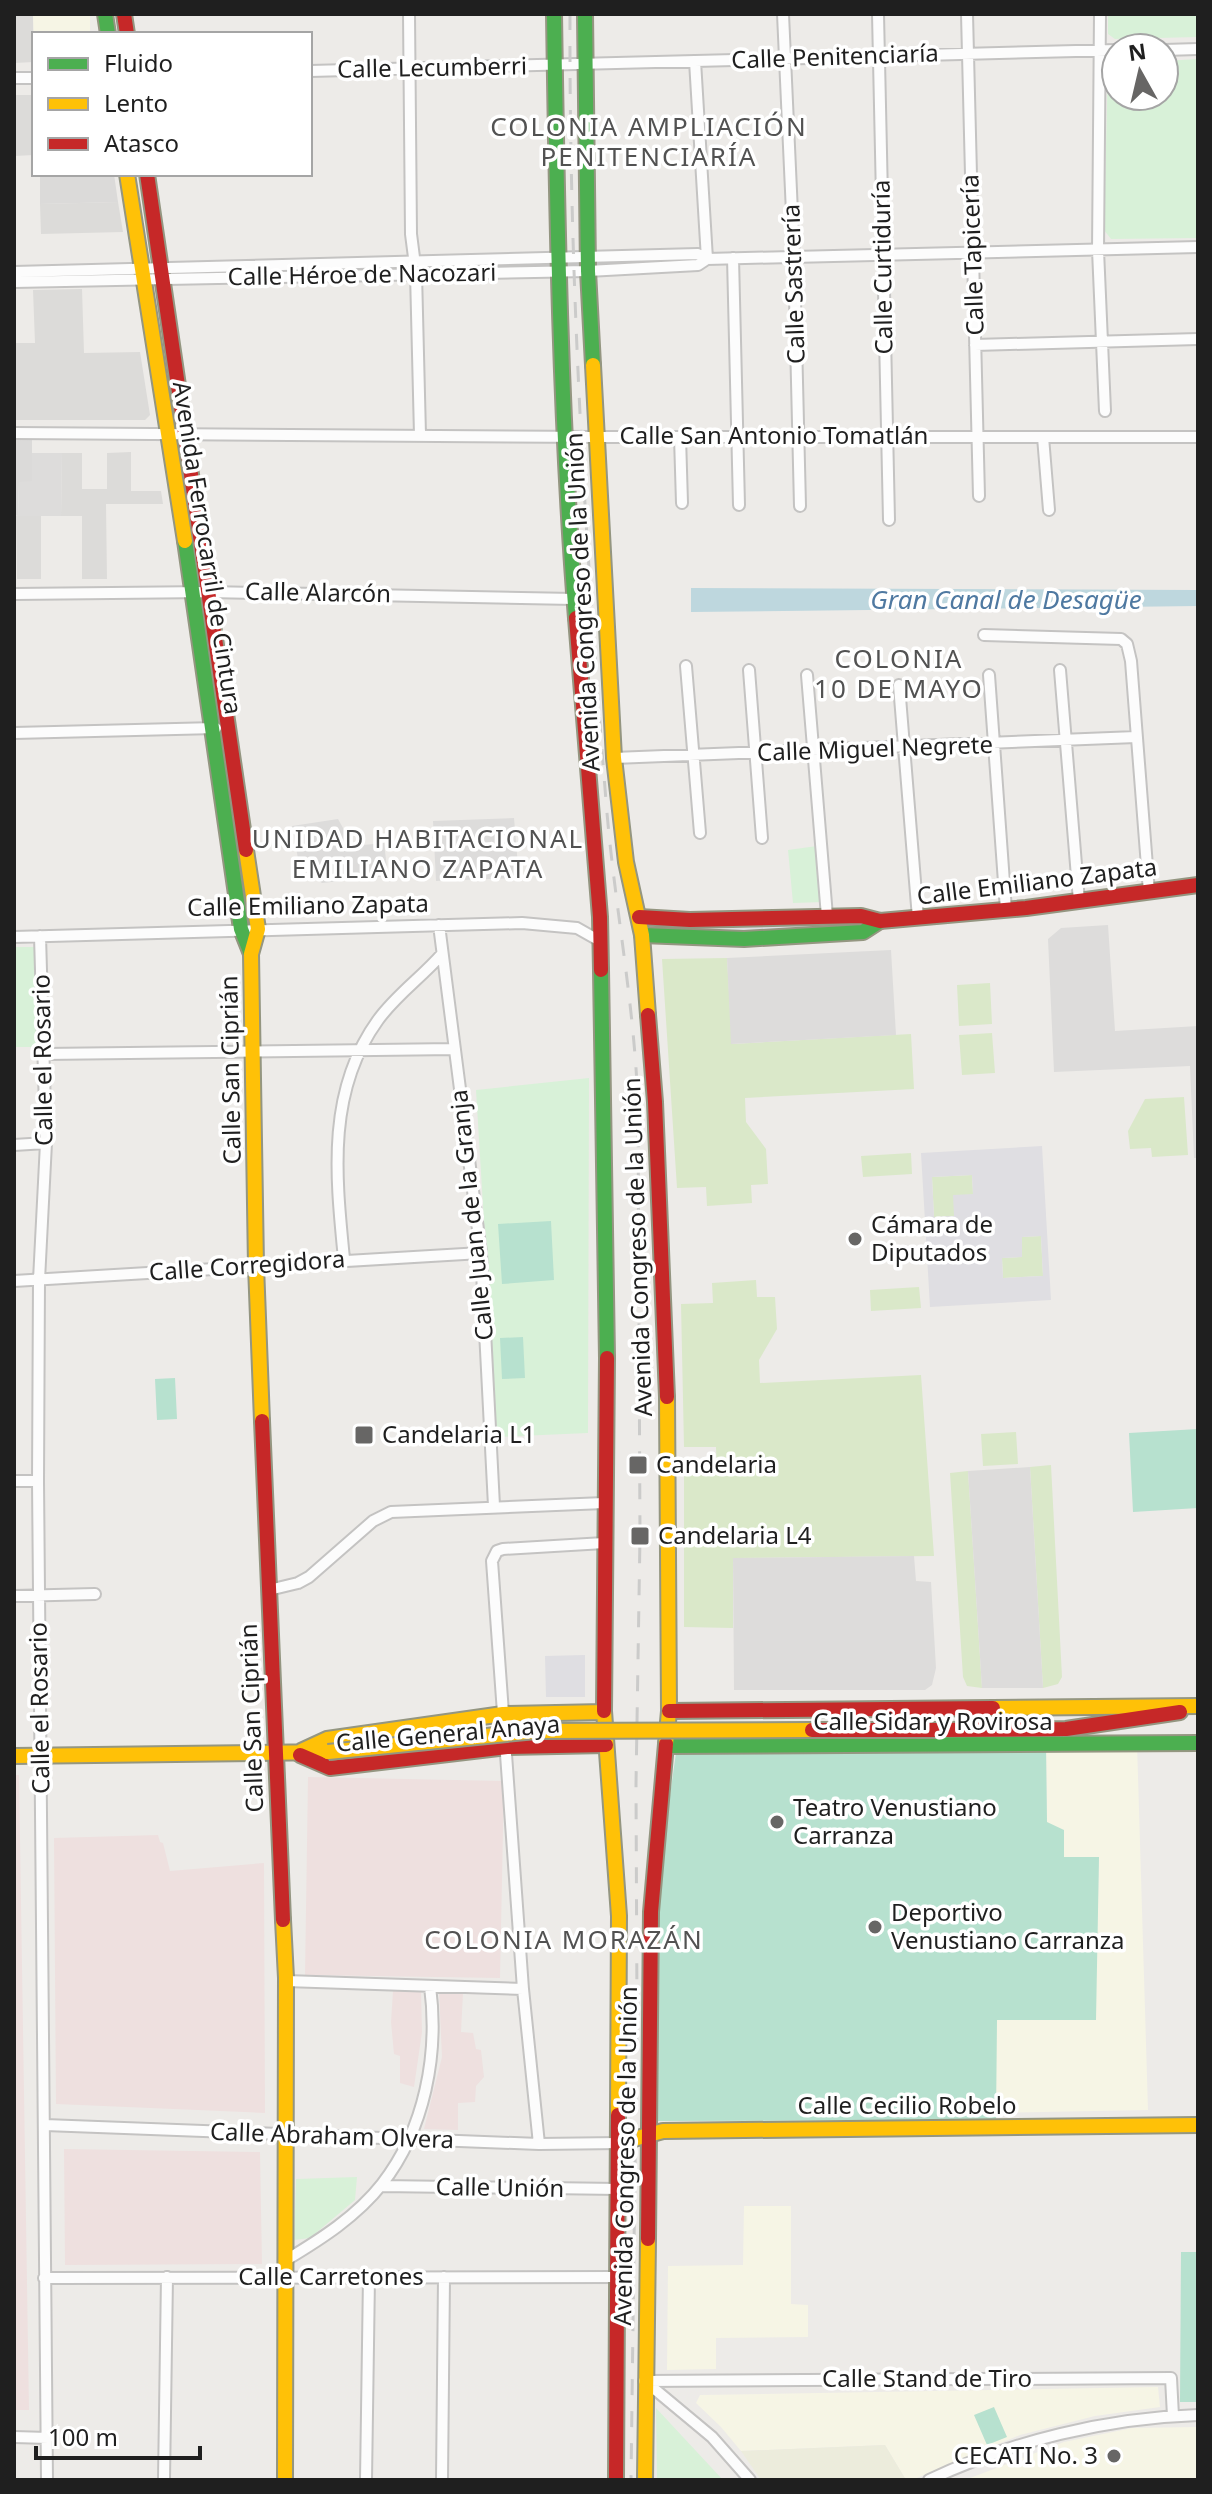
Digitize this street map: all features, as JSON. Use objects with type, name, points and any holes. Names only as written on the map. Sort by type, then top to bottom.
[{"type":"street","points":[[409,14],[411,234],[415,268],[420,435]]},
{"type":"street","name":"Avenida Congreso de la Unión","points":[[554,14],[564,436],[600,941],[606,1295],[604,1712],[618,1894],[616,2480]]},
{"type":"street","name":"Avenida Congreso de la Unión","points":[[585,14],[588,264],[614,758],[626,862],[642,935],[655,1102],[665,1299],[669,1711],[652,1882],[645,2480]]},
{"type":"street","name":"Calle Sastrería","points":[[783,14],[794,257],[800,506]]},
{"type":"street","name":"Calle Curtiduría","points":[[878,14],[889,520]]},
{"type":"street","name":"Calle Tapicería","points":[[967,14],[979,496]]},
{"type":"street","points":[[1100,51],[1098,250],[1105,411]]},
{"type":"street","name":"Calle Penitenciaría","points":[[554,65],[1100,51]]},
{"type":"street","points":[[695,61],[707,259]]},
{"type":"street","name":"Calle Lecumberri","points":[[312,71],[554,65]]},
{"type":"street","name":"Avenida Ferrocarril de Cintura","points":[[127,176],[169,434],[241,929]]},
{"type":"street","name":"Avenida Ferrocarril de Cintura","points":[[147,176],[258,929]]},
{"type":"street","name":"Calle Héroe de Nacozari","points":[[14,282],[160,274],[588,264],[698,265],[707,259],[733,258],[1198,247]]},
{"type":"street","points":[[733,258],[739,505]]},
{"type":"street","name":"Calle Héroe de Nacozari","points":[[14,272],[142,275]]},
{"type":"street","points":[[975,345],[1198,339]]},
{"type":"street","name":"Calle San Antonio Tomatlán","points":[[14,433],[1198,437]]},
{"type":"street","points":[[680,437],[682,503]]},
{"type":"street","points":[[1043,437],[1049,510]]},
{"type":"street","name":"Calle Alarcón","points":[[14,594],[209,592],[574,599]]},
{"type":"street","points":[[984,635],[1121,639],[1127,644],[1131,661],[1149,892]]},
{"type":"street","points":[[686,666],[700,833]]},
{"type":"street","points":[[749,670],[762,838]]},
{"type":"street","points":[[1060,670],[1079,901]]},
{"type":"street","points":[[807,675],[827,916]]},
{"type":"street","points":[[989,675],[1006,910]]},
{"type":"street","points":[[899,685],[918,918]]},
{"type":"street","points":[[14,733],[229,728]]},
{"type":"street","name":"Calle Miguel Negrete","points":[[614,758],[755,755],[1136,737]]},
{"type":"street","name":"Calle Emiliano Zapata","points":[[639,917],[690,920],[861,916],[880,921],[1006,910],[1198,885]]},
{"type":"street","name":"Calle Emiliano Zapata","points":[[642,935],[728,940],[863,932],[880,921]]},
{"type":"street","name":"Calle Emiliano Zapata","points":[[14,937],[522,923],[577,928],[600,941]]},
{"type":"street","name":"Calle Juan de la Granja","points":[[439,925],[481,1253],[494,1506]]},
{"type":"street","name":"Calle San Ciprián","points":[[241,929],[251,954]]},
{"type":"street","name":"Calle San Ciprián","points":[[258,929],[251,954],[256,1266],[274,1753],[286,1981],[285,2480]]},
{"type":"street","name":"Calle el Rosario","points":[[40,936],[46,1143],[39,1280],[38,1595],[47,2480]]},
{"type":"street","points":[[344,1259],[336,1151],[345,1092],[360,1050],[378,1020],[442,954]]},
{"type":"street","points":[[44,1054],[455,1049]]},
{"type":"street","points":[[14,1145],[46,1143]]},
{"type":"street","name":"Calle Corregidora","points":[[14,1281],[481,1253]]},
{"type":"street","points":[[14,1481],[38,1481]]},
{"type":"street","points":[[269,1590],[309,1577],[373,1521],[391,1512],[604,1503]]},
{"type":"street","points":[[539,2144],[523,1989],[493,1555],[503,1549],[604,1543]]},
{"type":"street","points":[[14,1596],[95,1594]]},
{"type":"street","points":[[1066,1729],[1176,1713],[1197,1706]]},
{"type":"street","name":"Calle Sidar y Rovirosa","points":[[669,1711],[1197,1706]]},
{"type":"street","name":"Calle General Anaya","points":[[296,1754],[327,1739],[503,1714],[604,1712]]},
{"type":"street","points":[[1066,1729],[1164,1743]]},
{"type":"street","name":"Calle Sidar y Rovirosa","points":[[328,1752],[536,1731],[1066,1729]]},
{"type":"street","name":"Calle Sidar y Rovirosa","points":[[667,1746],[1198,1743]]},
{"type":"street","name":"Calle General Anaya","points":[[296,1754],[330,1768],[507,1747],[606,1745]]},
{"type":"street","name":"Calle General Anaya","points":[[14,1756],[328,1752]]},
{"type":"street","points":[[286,1981],[523,1989]]},
{"type":"street","points":[[286,2260],[344,2222],[381,2186],[397,2164],[428,2084],[434,2015],[430,1986]]},
{"type":"street","name":"Calle Abraham Olvera","points":[[45,2125],[539,2144],[619,2143]]},
{"type":"street","name":"Calle Cecilio Robelo","points":[[619,2143],[648,2133],[758,2128],[1198,2125]]},
{"type":"street","name":"Calle Unión","points":[[381,2186],[619,2189]]},
{"type":"street","points":[[164,2480],[167,2277]]},
{"type":"street","points":[[366,2480],[369,2277]]},
{"type":"street","points":[[442,2480],[444,2277]]},
{"type":"street","points":[[619,2277],[645,2309]]},
{"type":"street","name":"Calle Carretones","points":[[44,2278],[619,2277]]},
{"type":"street","name":"Calle Stand de Tiro","points":[[644,2381],[1171,2378],[1173,2416]]},
{"type":"street","points":[[644,2381],[712,2437],[750,2480]]},
{"type":"street","points":[[929,2480],[1029,2442],[1113,2422],[1198,2415]]},
{"type":"street","points":[[14,2437],[48,2438]]},
{"type":"shaded area","points":[[14,14],[33,14],[32,62],[14,63]]},
{"type":"shaded area","points":[[33,14],[90,14],[90,32],[34,32]]},
{"type":"shaded area","points":[[14,95],[32,95],[32,155],[14,156]]},
{"type":"shaded area","points":[[40,176],[114,176],[118,202],[40,204]]},
{"type":"shaded area","points":[[118,202],[123,232],[41,234],[40,204]]},
{"type":"shaded area","points":[[82,289],[84,353],[140,352],[150,415],[145,420],[14,420],[14,343],[35,343],[33,290]]},
{"type":"shaded area","points":[[14,438],[32,439],[32,482],[19,482],[18,516],[14,515]]},
{"type":"shaded area","points":[[131,452],[131,491],[161,491],[163,504],[106,504],[107,579],[82,579],[82,516],[61,516],[62,453],[82,453],[82,489],[107,489],[107,453]]},
{"type":"shaded area","points":[[32,453],[62,453],[61,516],[18,516],[19,482],[32,481]]},
{"type":"shaded area","points":[[41,515],[41,579],[17,579],[16,516]]},
{"type":"shaded area","points":[[514,818],[519,878],[436,881],[433,821]]},
{"type":"shaded area","points":[[338,819],[353,846],[384,843],[388,876],[322,883],[299,864],[292,826]]},
{"type":"shaded area","points":[[849,922],[858,927],[694,934],[677,931]]},
{"type":"shaded area","points":[[1108,925],[1115,1031],[1198,1026],[1198,1158],[1194,1158],[1190,1066],[1054,1072],[1048,939],[1061,928]]},
{"type":"shaded area","points":[[891,950],[896,1035],[731,1044],[727,958]]},
{"type":"shaded area","points":[[1042,1146],[1051,1300],[930,1307],[921,1153]],"holes":[[[972,1175],[973,1194],[953,1195],[954,1216],[934,1217],[932,1177]],[[1041,1236],[1043,1276],[1003,1278],[1002,1258],[1022,1257],[1022,1237]]]},
{"type":"shaded area","points":[[1030,1467],[1043,1688],[982,1688],[968,1471]]},
{"type":"shaded area","points":[[914,1556],[916,1581],[931,1582],[936,1668],[932,1685],[925,1690],[734,1690],[733,1558]]},
{"type":"shaded area","points":[[585,1655],[585,1697],[546,1697],[545,1656]]},
{"type":"shaded area","points":[[1137,1743],[1148,2110],[996,2113],[996,2020],[1095,2020],[1099,1858],[1064,1857],[1047,1822],[1046,1745]]},
{"type":"shaded area","points":[[14,1775],[19,1775],[29,2410],[14,2410]]},
{"type":"shaded area","points":[[308,1777],[504,1781],[500,1978],[305,1975]]},
{"type":"shaded area","points":[[158,1835],[170,1871],[264,1863],[265,2113],[56,2104],[54,1838]]},
{"type":"shaded area","points":[[393,1991],[421,1991],[422,2032],[414,2087],[400,2083],[400,2056],[394,2054],[391,2022]]},
{"type":"shaded area","points":[[439,1991],[463,1993],[461,2032],[473,2033],[476,2049],[481,2050],[484,2077],[476,2086],[475,2102],[458,2103],[458,2130],[424,2129],[442,2057]]},
{"type":"shaded area","points":[[64,2149],[260,2152],[262,2264],[65,2265]]},
{"type":"shaded area","points":[[744,2206],[791,2206],[791,2304],[808,2305],[808,2337],[716,2338],[716,2369],[667,2370],[668,2266],[743,2265]]},
{"type":"shaded area","points":[[1158,2387],[1160,2407],[1095,2416],[1020,2435],[912,2480],[906,2480],[885,2445],[741,2451],[696,2403],[700,2395]]},
{"type":"shaded area","points":[[1198,2427],[1198,2480],[965,2480],[1064,2442],[1132,2428]]},
{"type":"shaded area","points":[[885,2445],[906,2480],[761,2480],[741,2451]]},
{"type":"green space","points":[[1108,14],[1198,14],[1198,37],[1180,37],[1180,32],[1108,32]]},
{"type":"green space","points":[[1198,59],[1198,238],[1111,239],[1104,230],[1107,112],[1180,112],[1180,60]]},
{"type":"green space","points":[[817,846],[823,902],[793,903],[788,850]]},
{"type":"green space","points":[[14,947],[35,947],[38,1047],[14,1047]]},
{"type":"green space","points":[[727,958],[732,1044],[911,1034],[914,1089],[745,1098],[746,1122],[766,1149],[768,1184],[751,1185],[752,1203],[707,1206],[706,1187],[677,1188],[662,959]]},
{"type":"green space","points":[[990,983],[992,1024],[959,1026],[957,985]]},
{"type":"green space","points":[[992,1033],[995,1073],[962,1075],[959,1035]]},
{"type":"green space","points":[[589,1078],[588,1433],[497,1437],[476,1090]]},
{"type":"green space","points":[[1184,1097],[1188,1155],[1152,1157],[1151,1148],[1130,1149],[1128,1131],[1145,1099]]},
{"type":"green space","points":[[911,1153],[912,1174],[863,1177],[861,1156]]},
{"type":"green space","points":[[972,1175],[973,1194],[954,1216],[934,1217],[932,1177]]},
{"type":"green space","points":[[551,1221],[554,1280],[502,1284],[498,1224]]},
{"type":"green space","points":[[1041,1236],[1043,1276],[1003,1278],[1002,1258],[1022,1257],[1021,1237]]},
{"type":"green space","points":[[756,1280],[757,1297],[775,1297],[777,1329],[759,1360],[760,1383],[921,1375],[934,1556],[733,1558],[733,1628],[684,1627],[684,1475],[717,1475],[716,1447],[684,1447],[681,1304],[713,1303],[712,1283]]},
{"type":"green space","points":[[919,1287],[921,1308],[871,1311],[870,1290]]},
{"type":"green space","points":[[523,1337],[525,1378],[502,1379],[500,1338]]},
{"type":"green space","points":[[175,1378],[177,1419],[157,1420],[155,1379]]},
{"type":"green space","points":[[1198,1429],[1198,1508],[1133,1512],[1129,1433]]},
{"type":"green space","points":[[1016,1432],[1018,1464],[983,1466],[981,1434]]},
{"type":"green space","points":[[1051,1465],[1062,1677],[1058,1684],[1043,1688],[1030,1467]]},
{"type":"green space","points":[[968,1471],[982,1688],[967,1686],[963,1677],[950,1473]]},
{"type":"green space","name":"Deportivo Venustiano Carranza","points":[[1046,1745],[1047,1822],[1064,1830],[1064,1857],[1099,1857],[1096,2020],[997,2020],[996,2120],[656,2121],[653,1916],[676,1753]]},
{"type":"green space","points":[[357,2177],[355,2200],[310,2238],[294,2240],[296,2179]]},
{"type":"green space","points":[[1181,2252],[1198,2252],[1198,2402],[1180,2402]]},
{"type":"green space","points":[[994,2407],[1007,2437],[987,2445],[974,2415]]},
{"type":"green space","points":[[656,2408],[723,2480],[657,2480]]},
{"type":"water","name":"Gran Canal de Desagüe","points":[[691,588],[1198,590],[1198,606],[691,612]]},
{"type":"railway","points":[[570,14],[575,310],[591,604],[606,801],[633,1031],[638,1108],[640,1536],[631,2480]]},
{"type":"traffic: fast","points":[[105,14],[108,32]]},
{"type":"traffic: fast","points":[[554,14],[563,392],[576,618]]},
{"type":"traffic: fast","points":[[585,14],[588,271],[593,365]]},
{"type":"traffic: fast","points":[[185,541],[241,929],[251,954]]},
{"type":"traffic: fast","points":[[642,935],[744,939],[863,932],[880,921]]},
{"type":"traffic: fast","points":[[601,970],[607,1358]]},
{"type":"traffic: fast","points":[[667,1746],[1198,1743]]},
{"type":"traffic: slow","points":[[127,176],[185,541]]},
{"type":"traffic: slow","points":[[593,365],[614,758],[626,862],[642,935],[648,1015]]},
{"type":"traffic: slow","points":[[246,850],[258,929],[251,954],[262,1421]]},
{"type":"traffic: slow","points":[[666,1744],[669,1711],[667,1397]]},
{"type":"traffic: slow","points":[[993,1708],[1198,1706]]},
{"type":"traffic: slow","points":[[604,1711],[619,1916],[618,2115]]},
{"type":"traffic: slow","points":[[301,1751],[327,1739],[503,1714],[604,1712]]},
{"type":"traffic: slow","points":[[328,1752],[536,1731],[812,1730]]},
{"type":"traffic: slow","points":[[14,1756],[328,1752]]},
{"type":"traffic: slow","points":[[283,1920],[286,1978],[285,2480]]},
{"type":"traffic: slow","points":[[619,2143],[663,2131],[1198,2125]]},
{"type":"traffic: slow","points":[[645,2480],[648,2239]]},
{"type":"traffic: jam","points":[[124,14],[127,32]]},
{"type":"traffic: jam","points":[[147,176],[246,850]]},
{"type":"traffic: jam","points":[[576,618],[600,917],[601,970]]},
{"type":"traffic: jam","points":[[639,917],[690,920],[861,916],[880,921],[1026,908],[1198,885]]},
{"type":"traffic: jam","points":[[648,1015],[655,1102],[667,1397]]},
{"type":"traffic: jam","points":[[604,1711],[607,1358]]},
{"type":"traffic: jam","points":[[262,1421],[283,1920]]},
{"type":"traffic: jam","points":[[669,1711],[993,1708]]},
{"type":"traffic: jam","points":[[938,1730],[1066,1729],[1180,1712]]},
{"type":"traffic: jam","points":[[812,1730],[938,1730]]},
{"type":"traffic: jam","points":[[648,2239],[651,1912],[666,1744]]},
{"type":"traffic: jam","points":[[300,1755],[330,1768],[507,1747],[606,1745]]},
{"type":"traffic: jam","points":[[616,2480],[618,2115]]},
{"type":"place","name":"Cámara de Diputados","points":[[855,1239]]},
{"type":"place","name":"Candelaria L1","points":[[364,1435]]},
{"type":"place","name":"Candelaria","points":[[638,1465]]},
{"type":"place","name":"Candelaria L4","points":[[640,1536]]},
{"type":"place","name":"Teatro Venustiano Carranza","points":[[777,1822]]},
{"type":"place","name":"Deportivo Venustiano Carranza","points":[[875,1927]]},
{"type":"place","name":"CECATI No. 3","points":[[1114,2456]]},
{"type":"district","name":"COLONIA AMPLIACIÓN PENITENCIARÍA","points":[[649,142]]},
{"type":"district","name":"COLONIA 10 DE MAYO","points":[[899,674]]},
{"type":"district","name":"UNIDAD HABITACIONAL EMILIANO ZAPATA","points":[[418,854]]},
{"type":"district","name":"COLONIA MORAZÁN","points":[[564,1940]]}]
